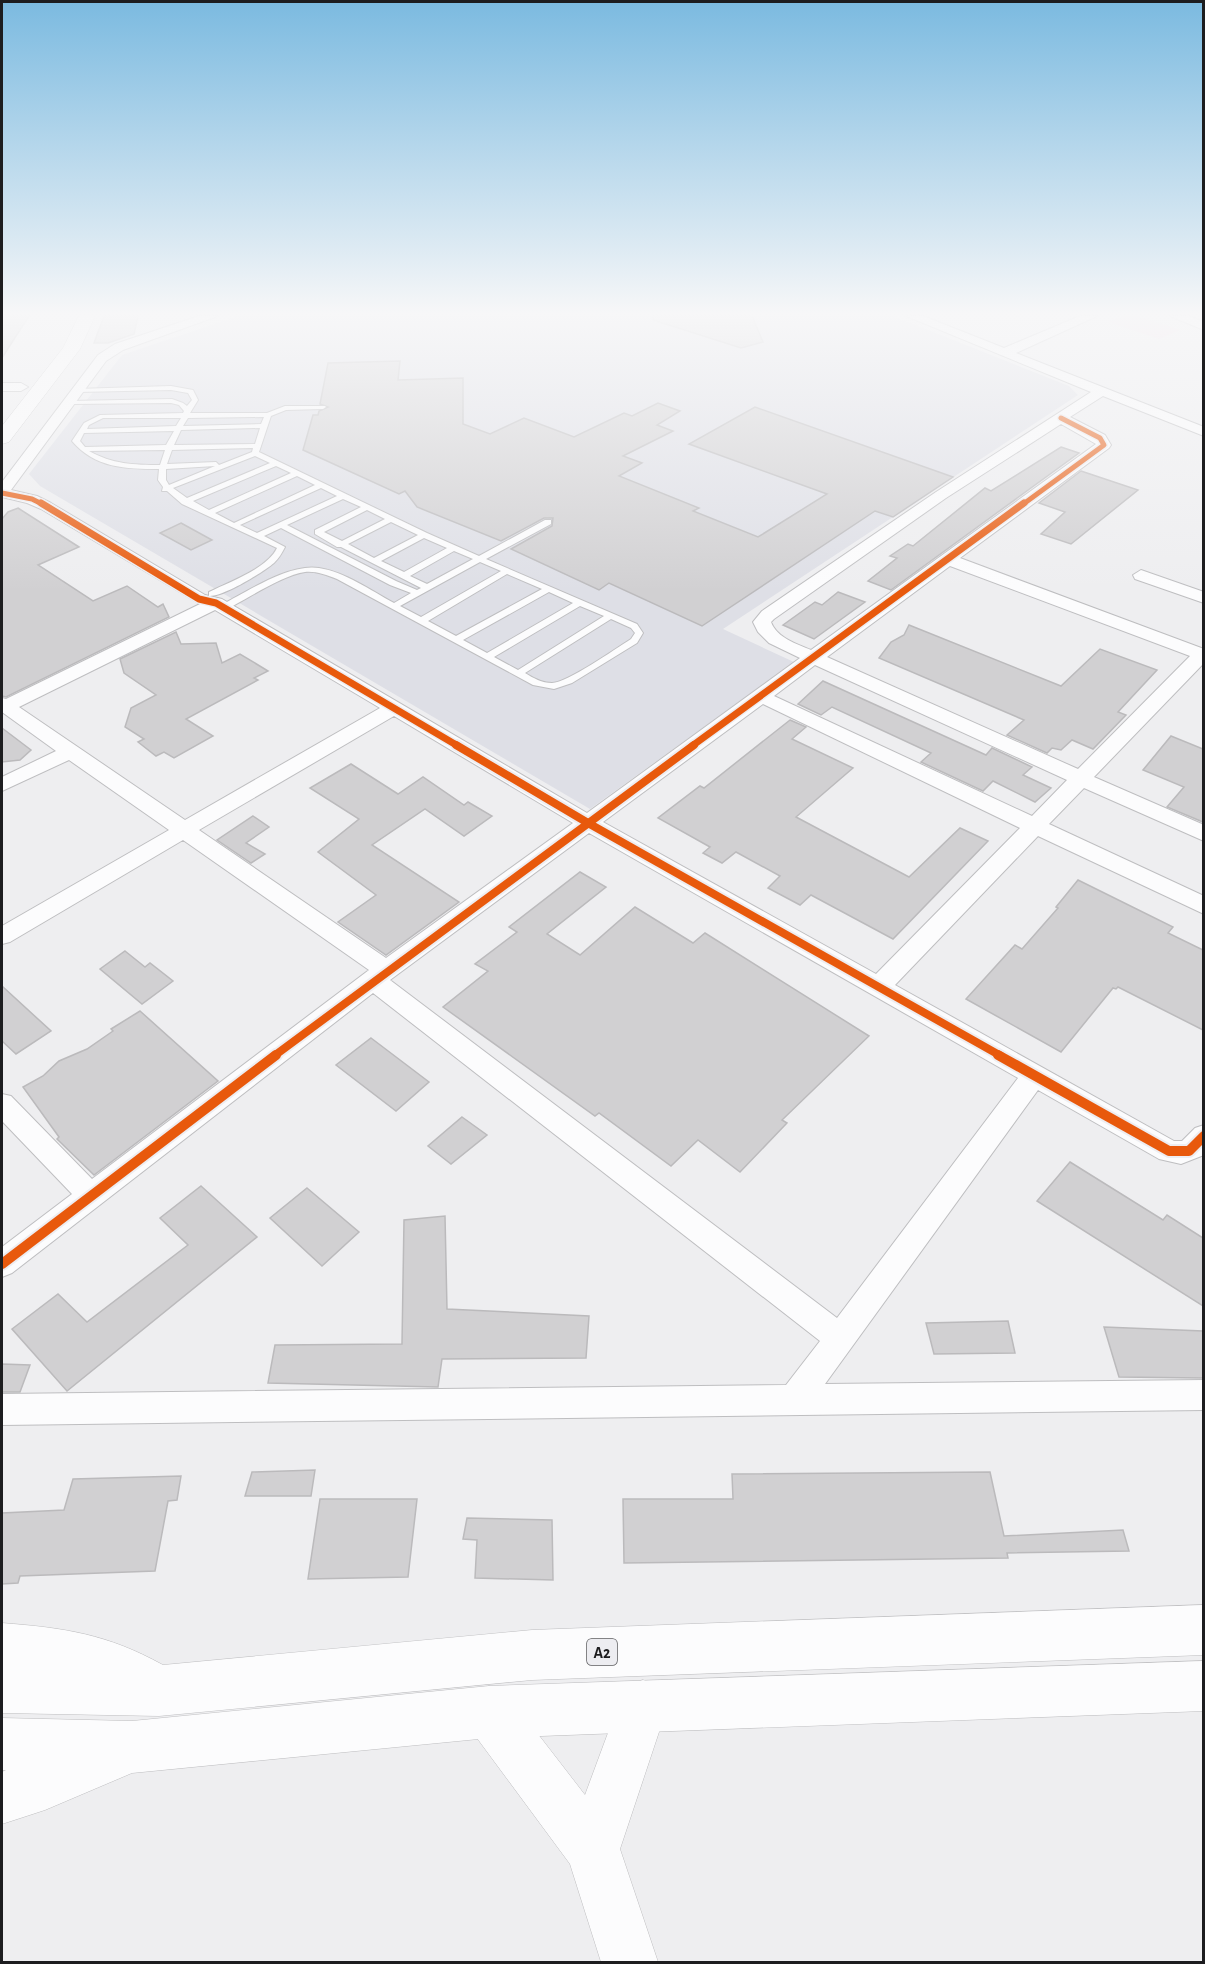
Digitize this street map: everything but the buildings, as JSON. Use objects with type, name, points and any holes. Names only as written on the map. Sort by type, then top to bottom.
[{"type":"main road","points":[[2,438],[26,408]]},
{"type":"main road","name":"A2","points":[[2,1688],[159,1691],[532,1655],[1203,1630]]},
{"type":"main road","points":[[2,1648],[63,1653],[115,1666],[159,1691]]},
{"type":"main road","points":[[2,1744],[132,1747],[489,1712],[1203,1686]]},
{"type":"main road","points":[[593,1849],[643,1705]]},
{"type":"main road","points":[[489,1712],[593,1849],[629,1962]]},
{"type":"main road","points":[[2,1798],[45,1784],[132,1747]]},
{"type":"street","points":[[67,408],[2,493],[39,502],[199,599],[218,601]]},
{"type":"street","points":[[1077,408],[941,495],[768,615],[762,622],[763,630],[771,637],[812,657],[1203,834]]},
{"type":"street","points":[[1143,408],[1203,432]]},
{"type":"street","points":[[2,1264],[379,975],[1104,445],[1100,438],[1061,418]]},
{"type":"street","points":[[17,472],[218,601],[394,708],[588,823],[1034,1076],[1169,1151],[1184,1154],[1194,1149],[1203,1136]]},
{"type":"street","points":[[877,988],[1202,655],[949,560]]},
{"type":"street","points":[[1142,575],[1203,598]]},
{"type":"street","points":[[3,705],[218,601]]},
{"type":"street","points":[[760,696],[1037,825],[1203,906]]},
{"type":"street","points":[[3,705],[183,830],[379,975],[840,1338]]},
{"type":"street","points":[[2,936],[394,708]]},
{"type":"street","points":[[2,785],[71,751]]},
{"type":"street","points":[[795,1399],[1034,1076]]},
{"type":"street","points":[[2,1104],[91,1196]]},
{"type":"street","points":[[2,1410],[1203,1395]]},
{"type":"lane","points":[[183,408],[187,414]]},
{"type":"lane","points":[[191,408],[170,447],[164,465],[161,479],[165,489],[185,502],[281,547],[280,553],[271,561],[218,601]]},
{"type":"lane","points":[[224,463],[115,466],[80,449],[76,441],[86,424],[102,416],[268,414],[285,408],[298,408]]},
{"type":"lane","points":[[256,449],[268,414]]},
{"type":"lane","points":[[81,431],[262,426]]},
{"type":"lane","points":[[80,449],[170,447],[256,449],[276,463],[424,535],[634,626],[639,633],[634,641],[569,681],[554,686],[536,683],[340,578],[318,570],[304,570],[289,574],[218,601]]},
{"type":"lane","points":[[165,489],[256,449]]},
{"type":"lane","points":[[185,502],[276,463]]},
{"type":"lane","points":[[210,513],[297,473]]},
{"type":"lane","points":[[235,525],[321,485]]},
{"type":"lane","points":[[258,536],[343,496]]},
{"type":"lane","points":[[368,507],[318,532],[428,588]]},
{"type":"lane","points":[[340,545],[391,519]]},
{"type":"lane","points":[[394,606],[548,522]]},
{"type":"lane","points":[[281,525],[393,584],[418,593]]},
{"type":"lane","points":[[374,561],[424,535]]},
{"type":"lane","points":[[403,576],[453,548]]},
{"type":"lane","points":[[421,621],[507,571]]},
{"type":"lane","points":[[456,640],[549,589]]},
{"type":"lane","points":[[488,657],[578,603]]},
{"type":"lane","points":[[519,673],[610,616]]},
{"type":"shaded area","points":[[81,408],[1059,408],[723,629],[794,662],[590,809],[40,486],[29,474]]},
{"type":"cycle path","points":[[2,1264],[373,980],[1104,445],[1100,438],[1061,418]]},
{"type":"cycle path","points":[[2,493],[32,499],[46,506],[199,599],[216,603],[588,823],[1169,1151],[1189,1151],[1204,1136]]}]
